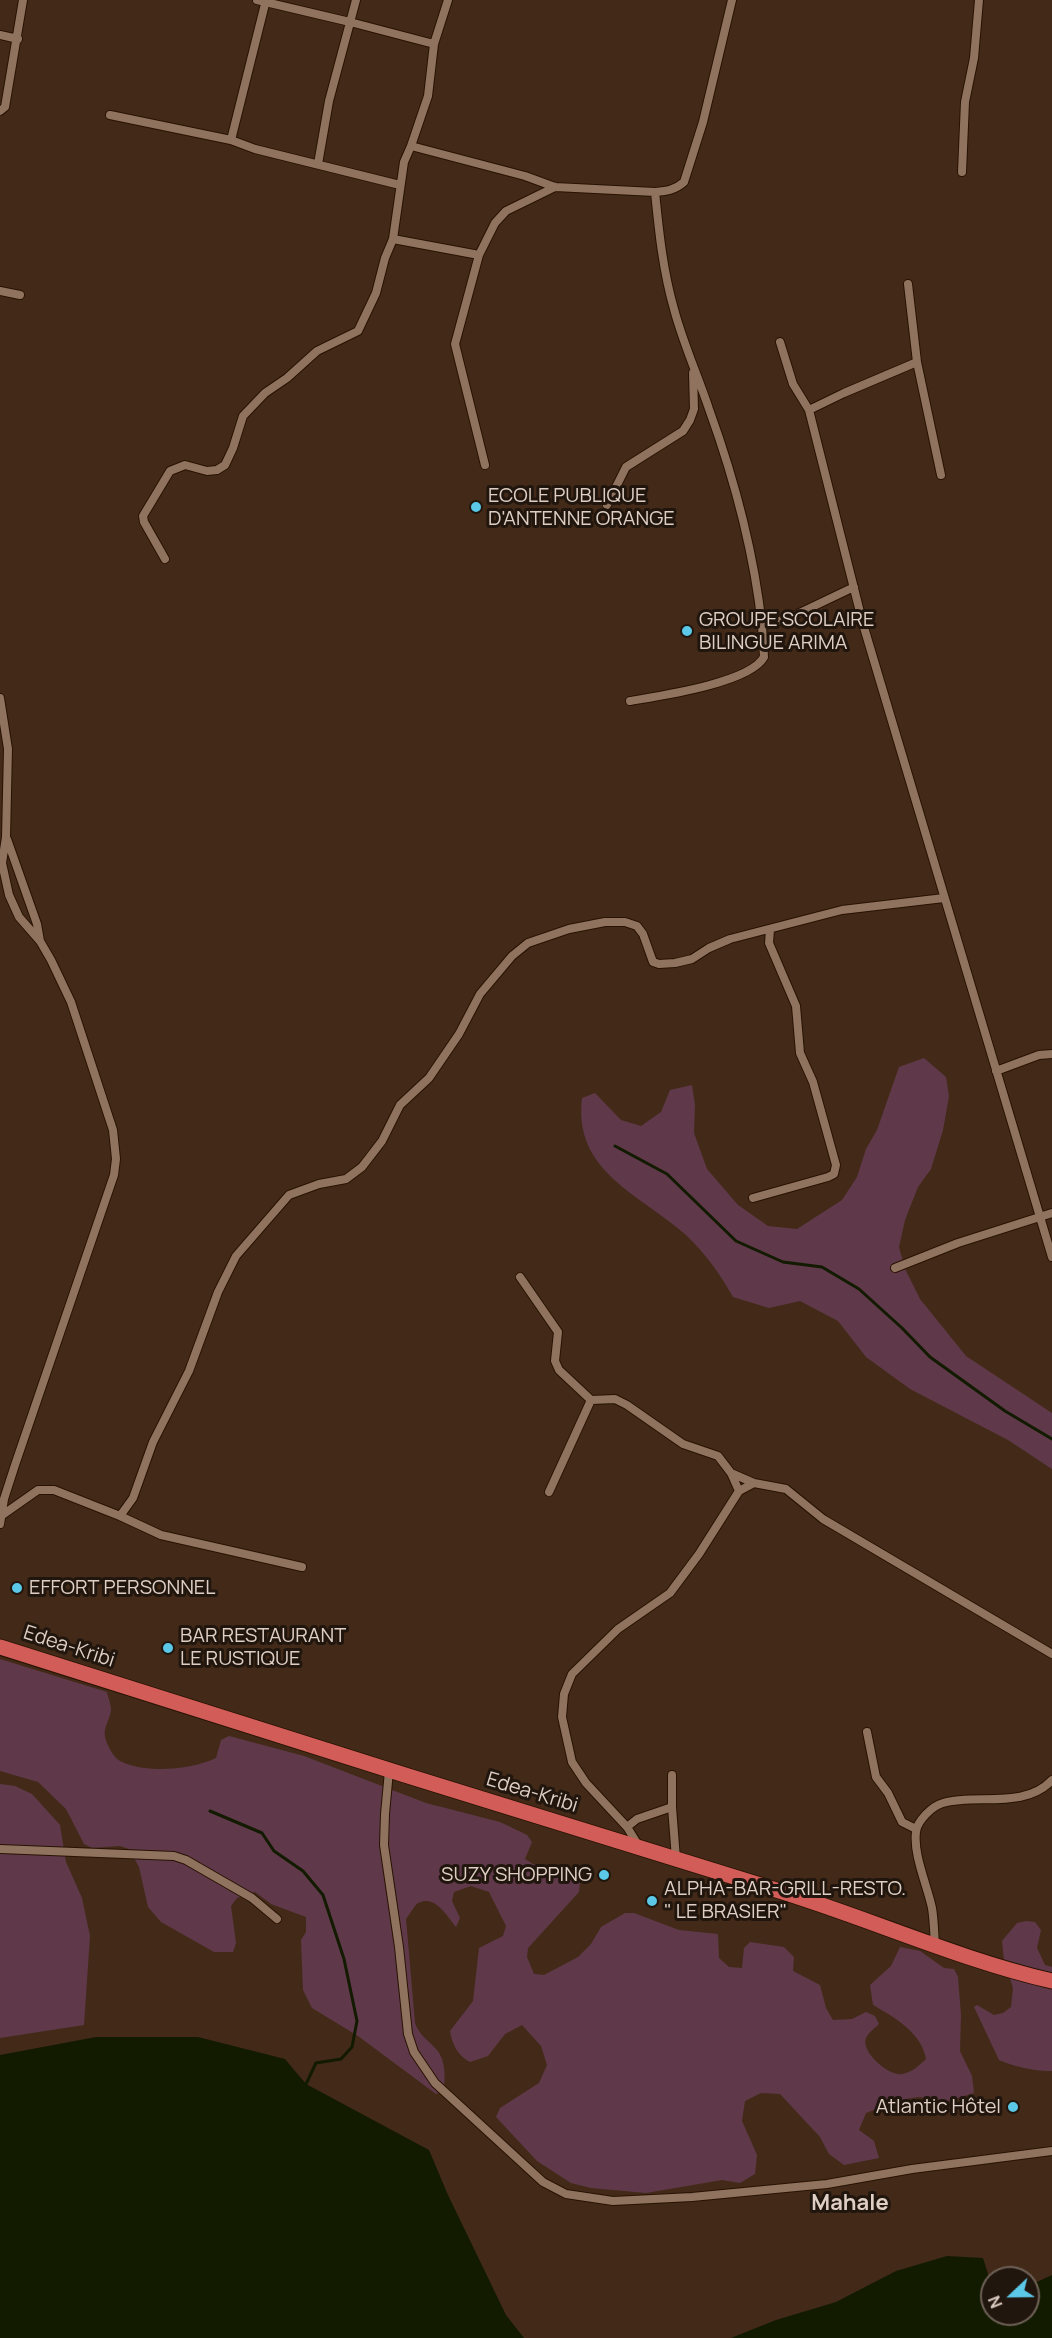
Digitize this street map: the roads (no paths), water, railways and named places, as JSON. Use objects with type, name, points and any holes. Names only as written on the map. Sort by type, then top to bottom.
[{"type":"highway","name":"Edea-Kribi","points":[[0,1647],[389,1772],[789,1894],[1052,1981]]},
{"type":"street","points":[[0,111],[5,107],[23,0]]},
{"type":"street","points":[[318,164],[329,101],[356,0]]},
{"type":"street","points":[[165,559],[144,522],[143,516],[170,471],[185,465],[207,471],[217,470],[225,465],[243,416],[317,351],[358,331],[376,293],[385,258],[393,239],[404,162],[428,96],[434,44],[448,0]]},
{"type":"street","points":[[411,147],[525,176],[555,187],[655,192],[671,190],[684,182],[703,122],[732,0]]},
{"type":"street","points":[[962,172],[965,102],[974,58],[979,0]]},
{"type":"street","points":[[231,140],[263,1],[434,44]]},
{"type":"street","points":[[0,35],[18,39]]},
{"type":"street","points":[[110,115],[231,140],[255,149],[400,185]]},
{"type":"street","points":[[485,465],[455,344],[479,255],[495,223],[506,210],[555,187]]},
{"type":"street","points":[[630,701],[684,693],[754,669],[764,657],[757,583],[732,482],[674,311],[663,264],[655,192]]},
{"type":"street","points":[[393,239],[479,255]]},
{"type":"street","points":[[908,284],[917,362],[941,475]]},
{"type":"street","points":[[0,291],[20,295]]},
{"type":"street","points":[[780,342],[794,384],[809,410],[854,587],[944,898],[1052,1257]]},
{"type":"street","points":[[809,410],[917,362]]},
{"type":"street","points":[[607,505],[626,467],[683,431],[690,420],[694,409],[693,364]]},
{"type":"street","points":[[762,626],[789,618],[854,587]]},
{"type":"street","points":[[0,698],[8,749],[6,837],[2,863],[9,895],[19,917],[40,941],[71,1002],[113,1130],[116,1159],[114,1175],[2,1498],[1,1520]]},
{"type":"street","points":[[6,837],[37,924],[40,941]]},
{"type":"street","points":[[120,1516],[133,1498],[153,1442],[189,1371],[218,1292],[236,1256],[289,1195],[319,1184],[346,1179],[362,1167],[382,1141],[400,1105],[429,1078],[459,1034],[480,994],[512,956],[528,943],[569,929],[605,922],[625,922],[637,926],[643,934],[653,962],[659,964],[692,959],[709,948],[730,939],[842,910],[944,898]]},
{"type":"street","points":[[753,1198],[828,1177],[834,1174],[836,1165],[813,1082],[800,1053],[796,1006],[769,943],[770,930]]},
{"type":"street","points":[[996,1071],[1039,1055],[1052,1054]]},
{"type":"street","points":[[895,1268],[958,1243],[1052,1213]]},
{"type":"street","points":[[520,1277],[558,1332],[555,1361],[559,1370],[591,1400],[615,1399],[683,1444],[718,1456],[731,1473],[739,1491]]},
{"type":"street","points":[[549,1492],[591,1400]]},
{"type":"street","points":[[731,1473],[754,1483],[786,1489],[823,1519],[1052,1654]]},
{"type":"street","points":[[640,1848],[627,1827],[582,1779],[572,1762],[562,1717],[564,1694],[572,1674],[618,1629],[670,1593],[699,1554],[739,1491],[754,1483]]},
{"type":"street","points":[[1,1520],[38,1490],[54,1490],[161,1535],[302,1567]]},
{"type":"street","points":[[867,1732],[876,1777],[888,1793],[902,1822],[916,1829]]},
{"type":"street","points":[[389,1772],[384,1845],[399,1947],[408,2034],[414,2052],[435,2083],[543,2182],[554,2189],[567,2194],[613,2201],[692,2197],[827,2184],[912,2169],[1052,2151]]},
{"type":"street","points":[[672,1775],[676,1859]]},
{"type":"street","points":[[935,1944],[932,1910],[916,1841],[916,1829],[928,1811],[942,1803],[1010,1799],[1045,1787],[1052,1780]]},
{"type":"street","points":[[627,1827],[637,1819],[672,1807]]},
{"type":"street","points":[[0,1849],[174,1856],[186,1860],[252,1898],[277,1919]]},
{"type":"waterway","points":[[615,1146],[667,1174],[736,1241],[783,1262],[822,1267],[859,1289],[930,1357],[1005,1411],[1052,1439]]},
{"type":"waterway","points":[[210,1811],[262,1833],[274,1851],[303,1871],[323,1895],[344,1959],[357,2021],[352,2047],[341,2059],[316,2063],[306,2084]]},
{"type":"place","name":"ECOLE PUBLIQUE D'ANTENNE ORANGE","points":[[476,507]]},
{"type":"place","name":"GROUPE SCOLAIRE BILINGUE ARIMA","points":[[687,631]]},
{"type":"place","name":"EFFORT PERSONNEL","points":[[17,1588]]},
{"type":"place","name":"BAR RESTAURANT LE RUSTIQUE","points":[[168,1648]]},
{"type":"place","name":"SUZY SHOPPING","points":[[604,1875]]},
{"type":"place","name":"ALPHA-BAR-GRILL-RESTO. \" LE BRASIER\"","points":[[652,1901]]},
{"type":"place","name":"Atlantic Hôtel","points":[[1013,2107]]},
{"type":"district","name":"Mahale","points":[[850,2204]]}]
